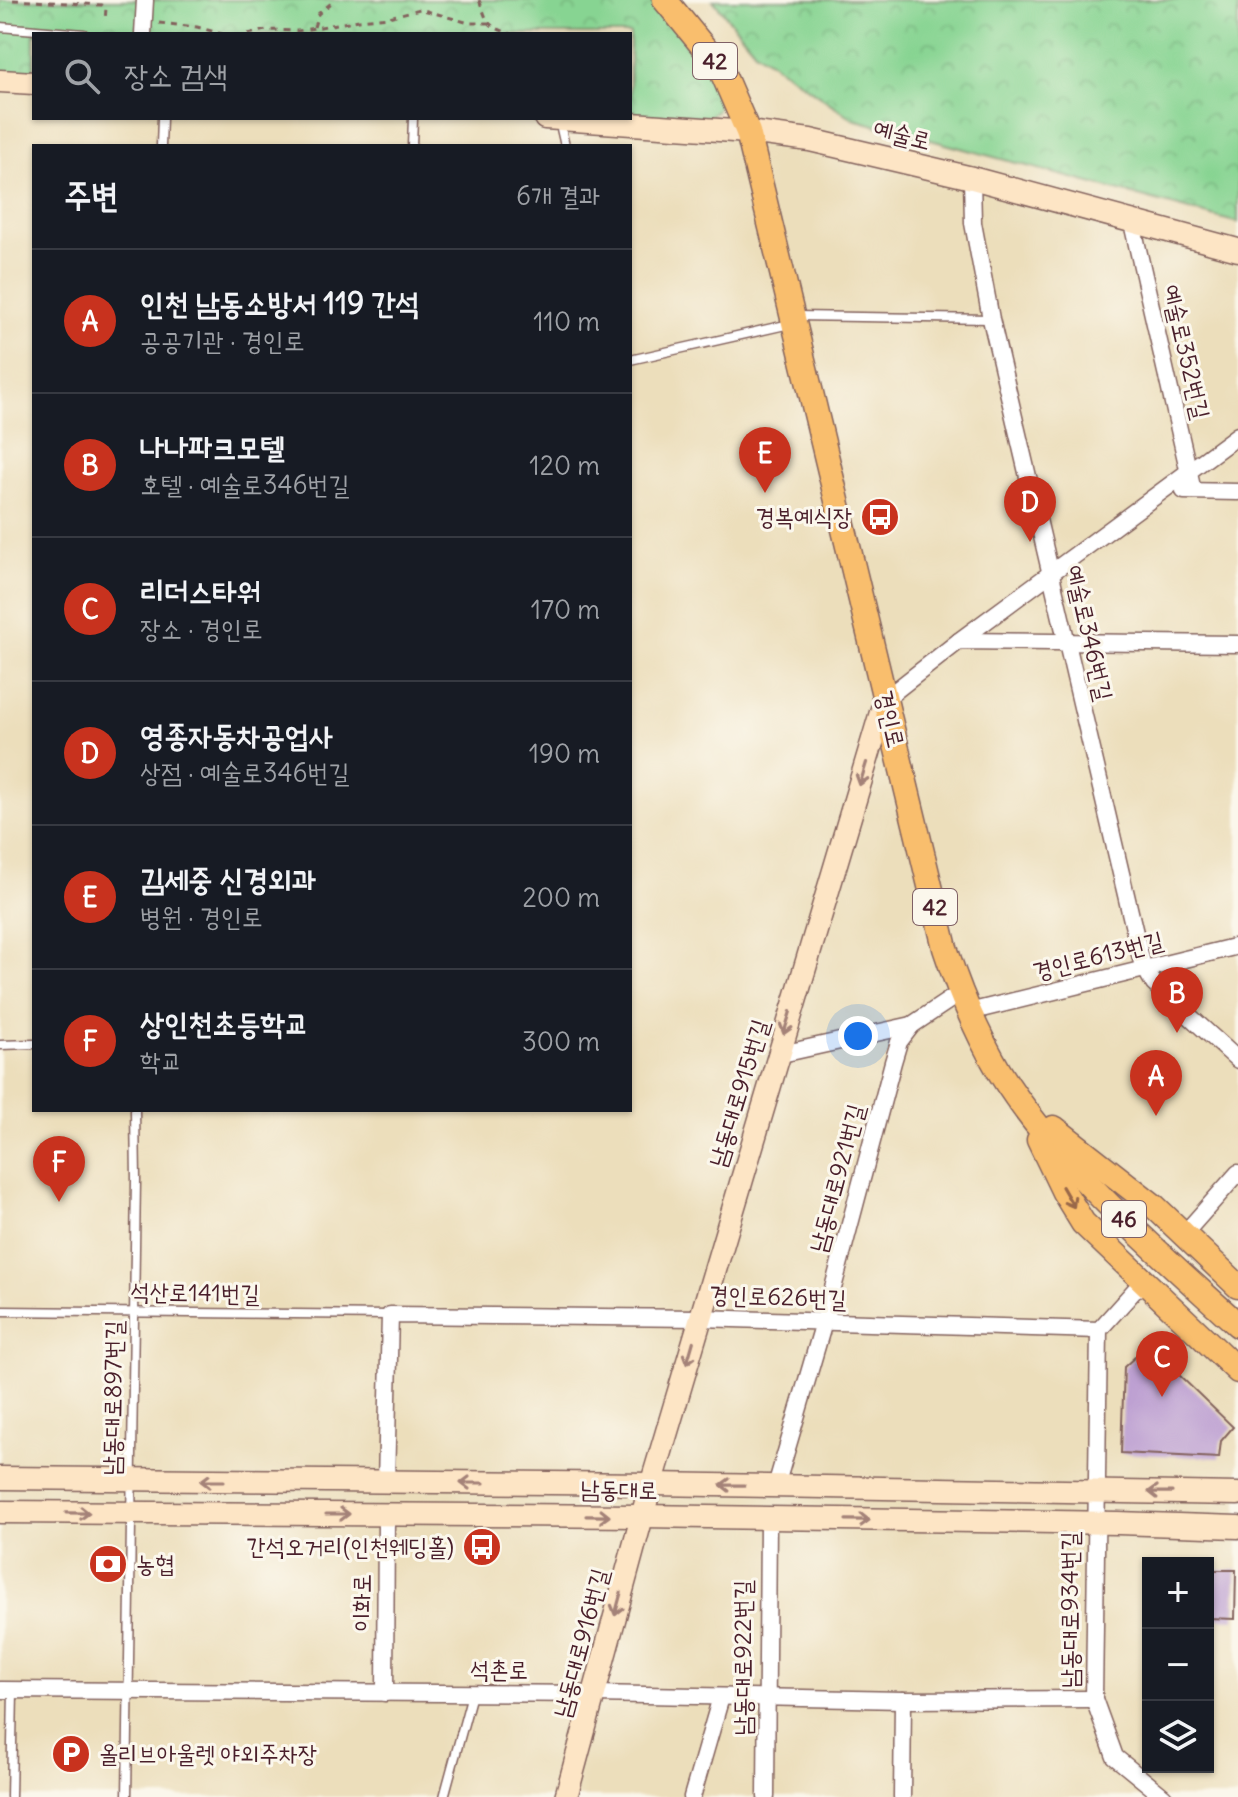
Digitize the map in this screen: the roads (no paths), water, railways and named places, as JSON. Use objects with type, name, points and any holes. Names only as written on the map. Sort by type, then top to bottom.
[{"type":"main road","name":"경인로","points":[[665,0],[720,67],[748,132],[945,948],[965,1002],[1000,1072],[1065,1156],[1131,1228],[1238,1325]]},
{"type":"main road","points":[[0,81],[32,83]]},
{"type":"main road","name":"예술로","points":[[574,120],[748,132],[810,140],[972,178],[1238,250]]},
{"type":"main road","name":"남동대로915번길","points":[[647,1501],[885,699]]},
{"type":"main road","name":"경인로","points":[[1021,1102],[1112,1172],[1238,1286]]},
{"type":"main road","name":"경인로","points":[[1021,1102],[1064,1192],[1083,1223],[1238,1371]]},
{"type":"main road","points":[[0,1478],[131,1497],[386,1483],[647,1501],[776,1486],[1238,1494]]},
{"type":"main road","name":"남동대로","points":[[0,1512],[131,1497],[386,1514],[647,1501],[768,1519],[1238,1527]]},
{"type":"main road","name":"남동대로916번길","points":[[566,1797],[647,1501]]},
{"type":"street","points":[[143,28],[145,0]]},
{"type":"street","name":"예술로346번길","points":[[972,178],[973,223],[991,319],[1142,963],[1154,984],[1238,1060]]},
{"type":"street","name":"예술로352번길","points":[[1132,223],[1193,491]]},
{"type":"street","points":[[885,699],[1238,435]]},
{"type":"street","points":[[1162,491],[1238,492]]},
{"type":"street","points":[[959,641],[1238,644]]},
{"type":"street","name":"경인로613번길","points":[[965,1002],[1146,970],[1238,946]]},
{"type":"street","points":[[777,1055],[912,1025],[965,1002]]},
{"type":"street","name":"남동대로921번길","points":[[776,1486],[824,1322],[893,1062],[899,1042],[912,1025]]},
{"type":"street","points":[[1184,1234],[1238,1173]]},
{"type":"street","points":[[1099,1330],[1143,1281]]},
{"type":"street","points":[[386,1483],[390,1315]]},
{"type":"street","name":"경인로626번길","points":[[390,1315],[700,1318],[1099,1330]]},
{"type":"street","name":"남동대로934번길","points":[[1099,1330],[1094,1491],[1094,1699],[1115,1757],[1164,1797]]},
{"type":"street","name":"이화로","points":[[385,1693],[386,1514]]},
{"type":"street","name":"남동대로922번길","points":[[766,1797],[768,1519]]},
{"type":"street","name":"석촌로","points":[[6,1690],[594,1694],[903,1700],[1094,1699]]},
{"type":"street","points":[[692,1797],[721,1697]]},
{"type":"street","points":[[902,1797],[903,1700]]},
{"type":"lane","points":[[0,27],[60,32]]},
{"type":"lane","points":[[161,144],[162,120]]},
{"type":"lane","points":[[412,144],[413,120]]},
{"type":"lane","points":[[559,120],[565,144]]},
{"type":"lane","points":[[632,360],[794,319],[991,319]]},
{"type":"lane","points":[[0,1045],[32,1044]]},
{"type":"lane","name":"남동대로897번길","points":[[127,1797],[135,1112]]},
{"type":"lane","name":"석산로141번길","points":[[0,1311],[390,1315]]},
{"type":"lane","points":[[6,1690],[11,1797]]},
{"type":"lane","points":[[444,1797],[472,1693]]},
{"type":"place","name":"김세중 신경외과","points":[[765,493]]},
{"type":"place","name":"경복예식장","points":[[880,517]]},
{"type":"place","name":"영종자동차공업사","points":[[1030,542]]},
{"type":"place","name":"나나파크모텔","points":[[1177,1033]]},
{"type":"place","name":"인천 남동소방서 119 간석","points":[[1156,1116]]},
{"type":"place","name":"상인천초등학교","points":[[59,1202]]},
{"type":"place","name":"리더스타워","points":[[1162,1397]]},
{"type":"place","name":"간석오거리(인천웨딩홀)","points":[[482,1547]]},
{"type":"place","name":"농협","points":[[108,1564]]},
{"type":"place","name":"올리브아울렛 야외주차장","points":[[71,1754]]}]
